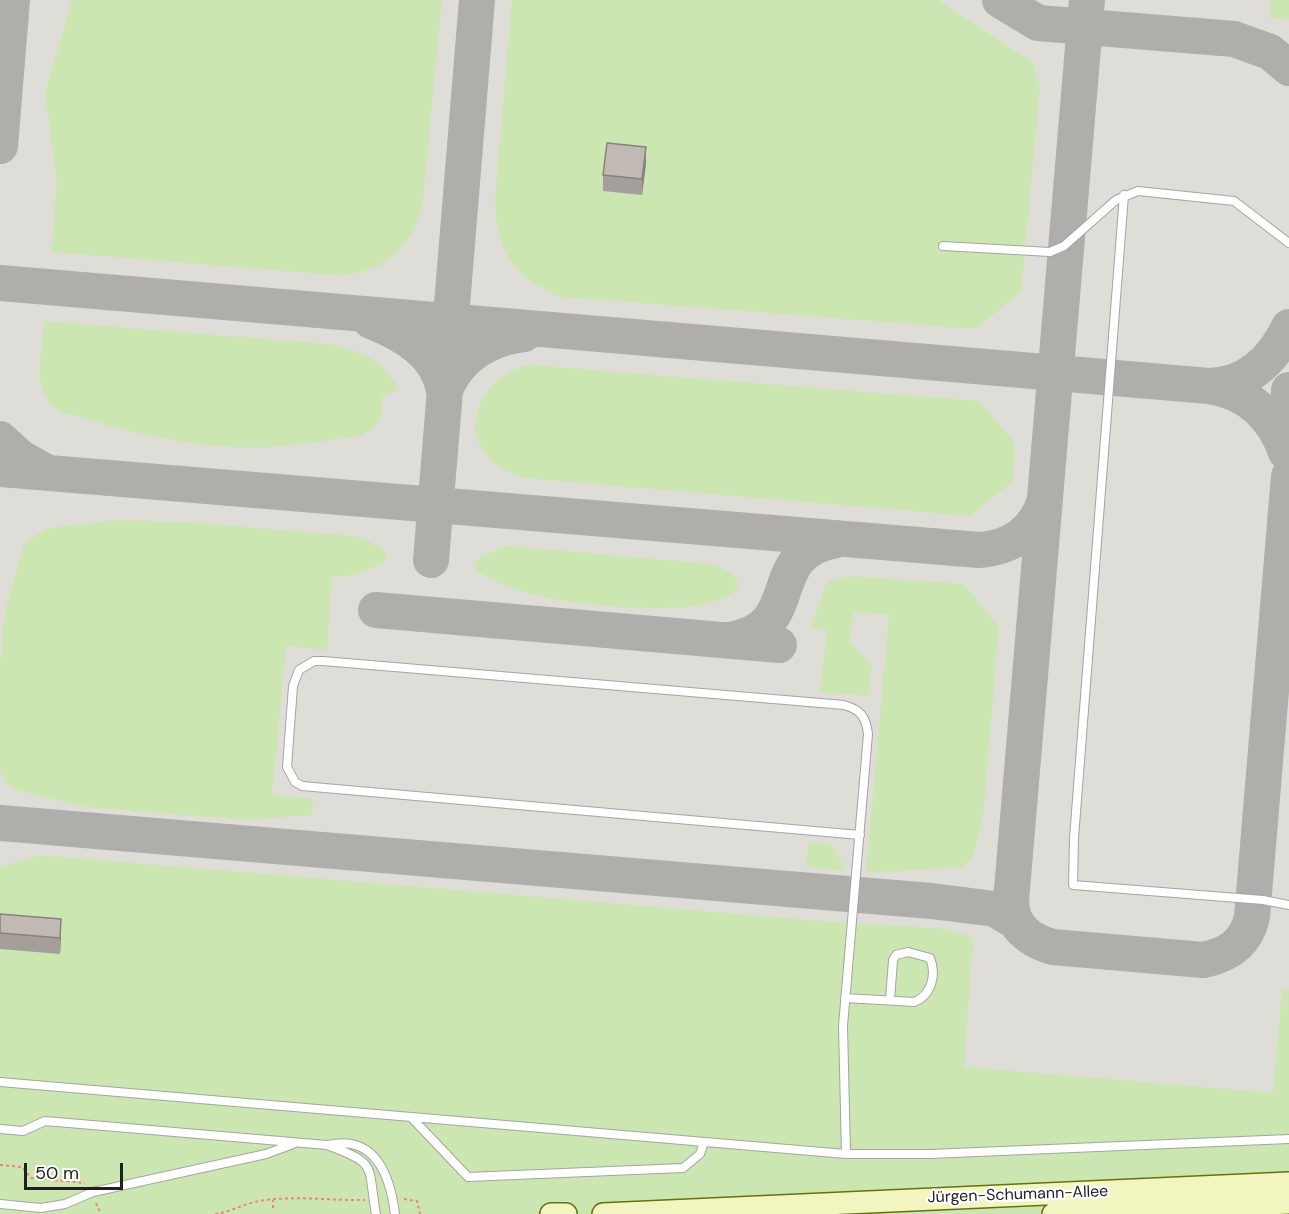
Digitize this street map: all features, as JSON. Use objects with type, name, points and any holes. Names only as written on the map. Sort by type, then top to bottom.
[{"type":"street","name":"Jürgen-Schumann-Allee","points":[[603,1214],[1289,1183]]},
{"type":"street","name":"Jürgen-Schumann-Allee","points":[[1053,1214],[1289,1203]]},
{"type":"street","points":[[551,1214],[566,1214]]},
{"type":"lane","points":[[943,246],[1050,252],[1064,246],[1124,195],[1138,191],[1234,201],[1289,243]]},
{"type":"lane","points":[[1124,195],[1074,838],[1073,885],[1263,900],[1289,905]]},
{"type":"lane","points":[[846,1154],[843,1037],[860,835],[867,723],[856,709],[844,705],[323,661],[306,664],[295,678],[287,767],[295,782],[302,786],[860,835]]},
{"type":"lane","points":[[845,998],[914,1002],[928,994],[931,986],[932,963],[930,958],[908,952],[896,955],[893,960],[890,1000]]},
{"type":"lane","points":[[0,1083],[846,1154],[930,1154],[1289,1139]]},
{"type":"lane","points":[[411,1117],[468,1177],[683,1168],[700,1154],[704,1142]]},
{"type":"lane","points":[[0,1129],[23,1131],[45,1120],[294,1143],[327,1145],[341,1142],[357,1145],[380,1162],[393,1199],[395,1214]]},
{"type":"lane","points":[[0,1204],[41,1208],[64,1204],[93,1192],[266,1154],[294,1143]]},
{"type":"lane","points":[[327,1145],[365,1161],[371,1171],[376,1214]]},
{"type":"path","points":[[0,1165],[22,1167],[31,1178],[85,1183],[93,1192],[101,1214]]},
{"type":"path","points":[[215,1214],[232,1212],[258,1201],[374,1199]]},
{"type":"path","points":[[393,1199],[417,1201],[420,1214]]},
{"type":"path","points":[[273,1200],[273,1208]]},
{"type":"shaded area","points":[[0,0],[1289,0],[1289,1148],[491,1185],[0,1214]]},
{"type":"green space","points":[[72,0],[442,0],[422,210],[400,249],[380,265],[367,270],[336,275],[51,252],[57,182],[45,93]]},
{"type":"green space","points":[[512,0],[938,0],[1033,63],[1040,87],[1021,292],[975,329],[553,296],[525,277],[515,267],[501,243],[498,229],[495,197]]},
{"type":"green space","points":[[1271,0],[1289,0],[1289,19],[1269,18]]},
{"type":"green space","points":[[45,321],[338,345],[358,352],[380,365],[399,389],[382,396],[379,420],[372,429],[360,436],[264,447],[212,445],[161,438],[61,412],[51,404],[44,394],[40,371]]},
{"type":"green space","points":[[529,365],[979,401],[1015,443],[1013,481],[970,516],[525,478],[506,471],[493,462],[480,444],[476,430],[481,401],[489,389],[514,370]]},
{"type":"green space","points":[[115,520],[201,523],[362,537],[387,552],[387,561],[356,575],[332,577],[327,650],[286,646],[272,795],[313,799],[312,815],[247,820],[85,807],[17,790],[5,783],[0,771],[0,668],[5,611],[24,544],[45,529]]},
{"type":"green space","points":[[507,546],[711,564],[733,575],[739,588],[715,601],[684,607],[620,607],[547,597],[515,589],[489,578],[473,565],[481,556]]},
{"type":"green space","points":[[847,576],[964,584],[999,627],[983,819],[973,857],[963,867],[866,873],[889,615],[854,612],[850,642],[872,666],[868,696],[820,692],[827,630],[810,628],[827,582]]},
{"type":"green space","points":[[809,843],[832,844],[846,871],[806,867]]},
{"type":"green space","points":[[39,855],[822,921],[948,929],[973,938],[964,1067],[1273,1093],[1282,990],[1289,991],[1289,1214],[0,1214],[0,867]]},
{"type":"building","points":[[607,143],[646,147],[642,179],[603,175]]},
{"type":"building","points":[[0,914],[61,919],[60,938],[0,933]]},
{"type":"taxiway","points":[[0,146],[12,0]]},
{"type":"taxiway","points":[[431,560],[477,0]]},
{"type":"taxiway","points":[[1000,0],[1038,23],[1234,39],[1270,52],[1289,68]]},
{"type":"taxiway","points":[[1087,0],[1011,901],[1014,918],[1018,925],[1037,941],[1053,947],[1203,960],[1228,951],[1241,941],[1245,934],[1252,917],[1289,476]]},
{"type":"taxiway","points":[[0,283],[1209,386],[1236,394],[1257,407],[1274,427],[1286,452]]},
{"type":"taxiway","points":[[371,321],[396,332],[418,347],[435,367],[444,392],[457,369],[476,351],[498,340],[524,334]]},
{"type":"taxiway","points":[[1209,386],[1223,385],[1247,376],[1267,360],[1289,327]]},
{"type":"taxiway","points":[[1286,452],[1289,390]]},
{"type":"taxiway","points":[[0,439],[21,458],[44,471]]},
{"type":"taxiway","points":[[0,469],[979,550],[1001,546],[1020,536],[1035,521],[1045,500]]},
{"type":"taxiway","points":[[730,640],[754,633],[769,621],[798,559],[813,547],[837,540]]},
{"type":"taxiway","points":[[376,610],[779,645]]},
{"type":"taxiway","points":[[0,823],[931,901],[995,909],[1015,921]]}]
